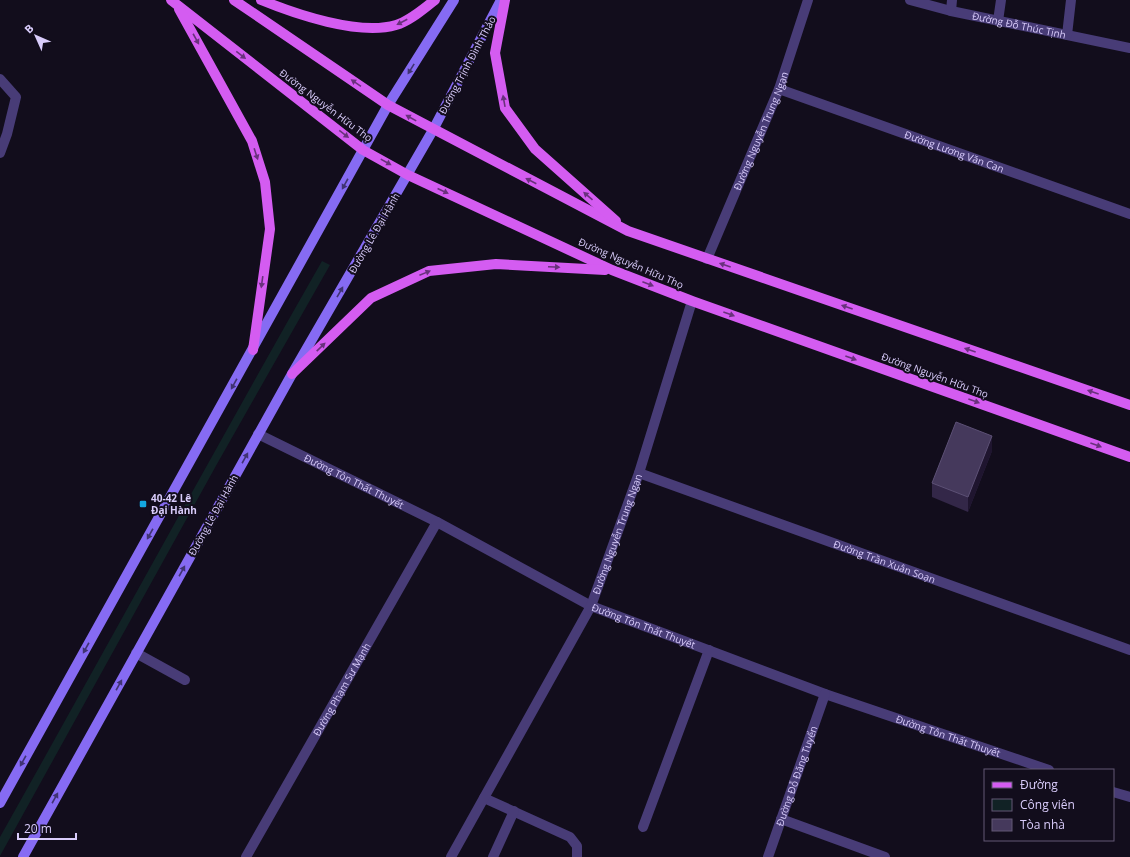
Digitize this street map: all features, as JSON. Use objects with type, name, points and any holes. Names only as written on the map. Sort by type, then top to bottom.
[{"type":"main road","points":[[234,0],[388,105],[628,232],[1130,405]]},
{"type":"main road","points":[[261,0],[292,12],[337,23],[373,29],[396,25],[417,14],[435,0]]},
{"type":"main road","points":[[0,803],[388,105],[454,0]]},
{"type":"main road","name":"Đường Trịnh Đình Thảo","points":[[408,175],[501,0]]},
{"type":"main road","points":[[505,0],[495,53],[505,108],[535,149],[628,232]]},
{"type":"main road","points":[[174,3],[252,141],[265,182],[270,229],[253,350]]},
{"type":"main road","name":"Đường Nguyễn Hữu Thọ","points":[[174,3],[363,150],[408,175],[612,270],[692,301],[1130,457]]},
{"type":"main road","name":"Đường Lê Đại Hành","points":[[23,857],[258,434],[408,175]]},
{"type":"main road","points":[[292,374],[372,298],[429,271],[496,264],[612,270]]},
{"type":"street","name":"Đường Nguyễn Trung Ngạn","points":[[707,259],[779,89],[808,0]]},
{"type":"street","name":"Đường Đỗ Thúc Tịnh","points":[[910,0],[951,11],[1130,48]]},
{"type":"street","points":[[951,11],[952,0]]},
{"type":"street","points":[[998,21],[1001,0]]},
{"type":"street","points":[[1067,36],[1071,0]]},
{"type":"street","points":[[0,79],[16,97],[7,134],[0,154]]},
{"type":"street","name":"Đường Lương Văn Can","points":[[779,89],[1130,214]]},
{"type":"street","name":"Đường Nguyễn Trung Ngạn","points":[[451,857],[592,606],[639,473],[692,301]]},
{"type":"street","name":"Đường Tôn Thất Thuyết","points":[[258,434],[437,522],[592,606],[825,694],[1046,769]]},
{"type":"street","name":"Đường Trần Xuân Soạn","points":[[639,473],[1130,650]]},
{"type":"street","name":"Đường Phạm Sư Mạnh","points":[[246,857],[437,522]]},
{"type":"street","points":[[643,827],[709,650]]},
{"type":"street","points":[[136,653],[184,680]]},
{"type":"street","name":"Đường Đỗ Đăng Tuyển","points":[[768,857],[825,694]]},
{"type":"street","points":[[1114,792],[1130,797]]},
{"type":"street","points":[[484,798],[570,837],[577,846],[577,857]]},
{"type":"street","points":[[493,857],[514,812]]},
{"type":"street","points":[[782,819],[885,857]]},
{"type":"green space","points":[[322,261],[330,265],[217,464],[0,856],[0,837]]},
{"type":"building","points":[[956,422],[992,436],[968,497],[932,483]]},
{"type":"place","name":"40-42 Lê Đại Hành","points":[[143,504]]}]
